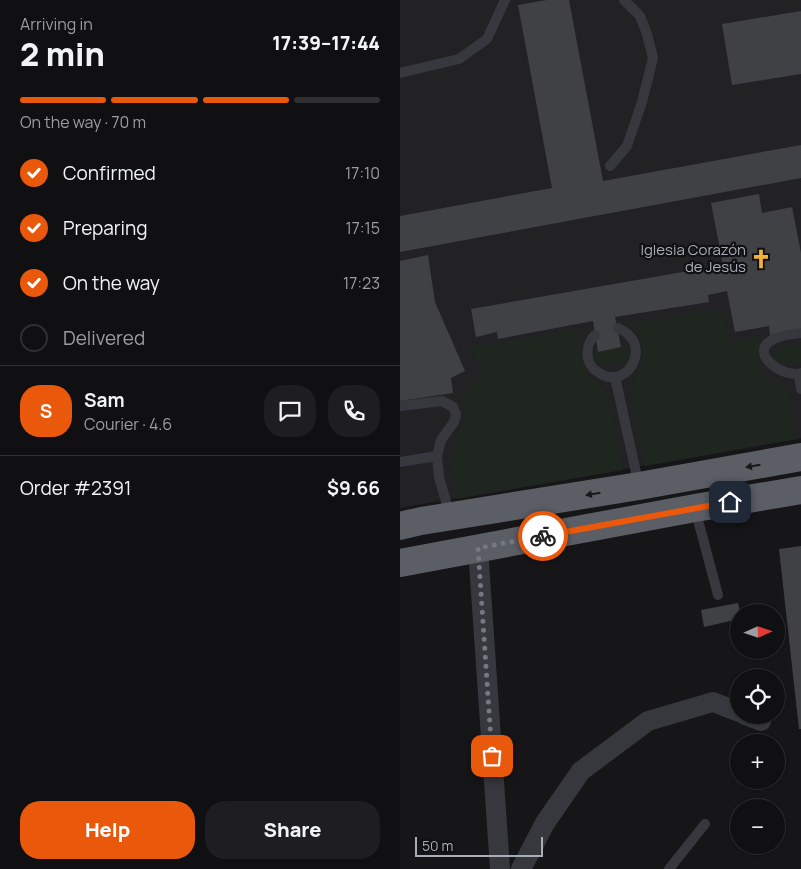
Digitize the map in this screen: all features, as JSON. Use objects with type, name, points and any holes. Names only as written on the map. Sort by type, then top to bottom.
[{"type":"highway","points":[[400,526],[801,457]]},
{"type":"highway","points":[[400,563],[801,490]]},
{"type":"street","points":[[478,548],[500,869]]},
{"type":"street","points":[[521,869],[545,823],[581,771],[648,721],[713,702],[730,709]]},
{"type":"lane","points":[[400,73],[459,59],[487,38],[505,0]]},
{"type":"lane","points":[[610,166],[627,146],[642,102],[653,58],[640,16],[624,0]]},
{"type":"lane","points":[[595,335],[590,340],[587,350],[589,361],[595,370],[604,376],[615,377],[625,373],[633,365],[636,355],[635,344],[629,334],[618,328]]},
{"type":"lane","points":[[801,333],[774,339],[765,347],[764,354],[772,366],[788,373],[800,374],[801,389]]},
{"type":"lane","points":[[615,377],[640,486]]},
{"type":"lane","points":[[400,406],[442,401],[453,408],[456,414],[454,422],[442,440],[437,456],[439,477],[451,517]]},
{"type":"lane","points":[[400,462],[437,456]]},
{"type":"lane","points":[[695,508],[718,595]]},
{"type":"lane","points":[[669,869],[705,824]]},
{"type":"shaded area","points":[[400,0],[801,0],[801,438],[400,508]]},
{"type":"shaded area","points":[[717,309],[723,314],[729,341],[761,336],[760,367],[766,377],[786,389],[792,406],[798,439],[645,466],[630,390],[643,360],[642,348],[634,323]]},
{"type":"shaded area","points":[[576,330],[585,368],[594,380],[608,393],[623,470],[457,499],[449,460],[464,421],[467,406],[459,392],[485,375],[470,348]]},
{"type":"shaded area","points":[[620,344],[626,345],[631,349],[628,360],[615,364],[597,363],[595,356],[598,348]]},
{"type":"shaded area","points":[[801,344],[801,363],[783,365],[775,362],[774,354],[778,350],[786,346]]},
{"type":"building","points":[[547,0],[569,0],[603,181],[801,145],[801,178],[400,252],[400,216],[552,188],[518,5]]},
{"type":"building","points":[[801,11],[801,74],[732,85],[722,24]]},
{"type":"building","points":[[759,194],[762,213],[792,207],[801,253],[801,330],[770,336],[769,326],[735,332],[727,291],[708,295],[709,302],[615,317],[621,347],[598,352],[593,321],[498,339],[497,332],[476,337],[471,309],[723,265],[711,203]]},
{"type":"building","points":[[428,255],[435,302],[465,371],[451,378],[453,393],[400,401],[400,261]]},
{"type":"building","points":[[801,546],[801,729],[799,729],[779,549]]},
{"type":"building","points":[[730,605],[730,621],[704,627],[701,610]]},
{"type":"way so far","points":[[492,756],[478,548],[543,536]]},
{"type":"place","name":"Iglesia Corazón de Jesús","points":[[761,259]]},
{"type":"route","points":[[543,536],[730,502]]}]
